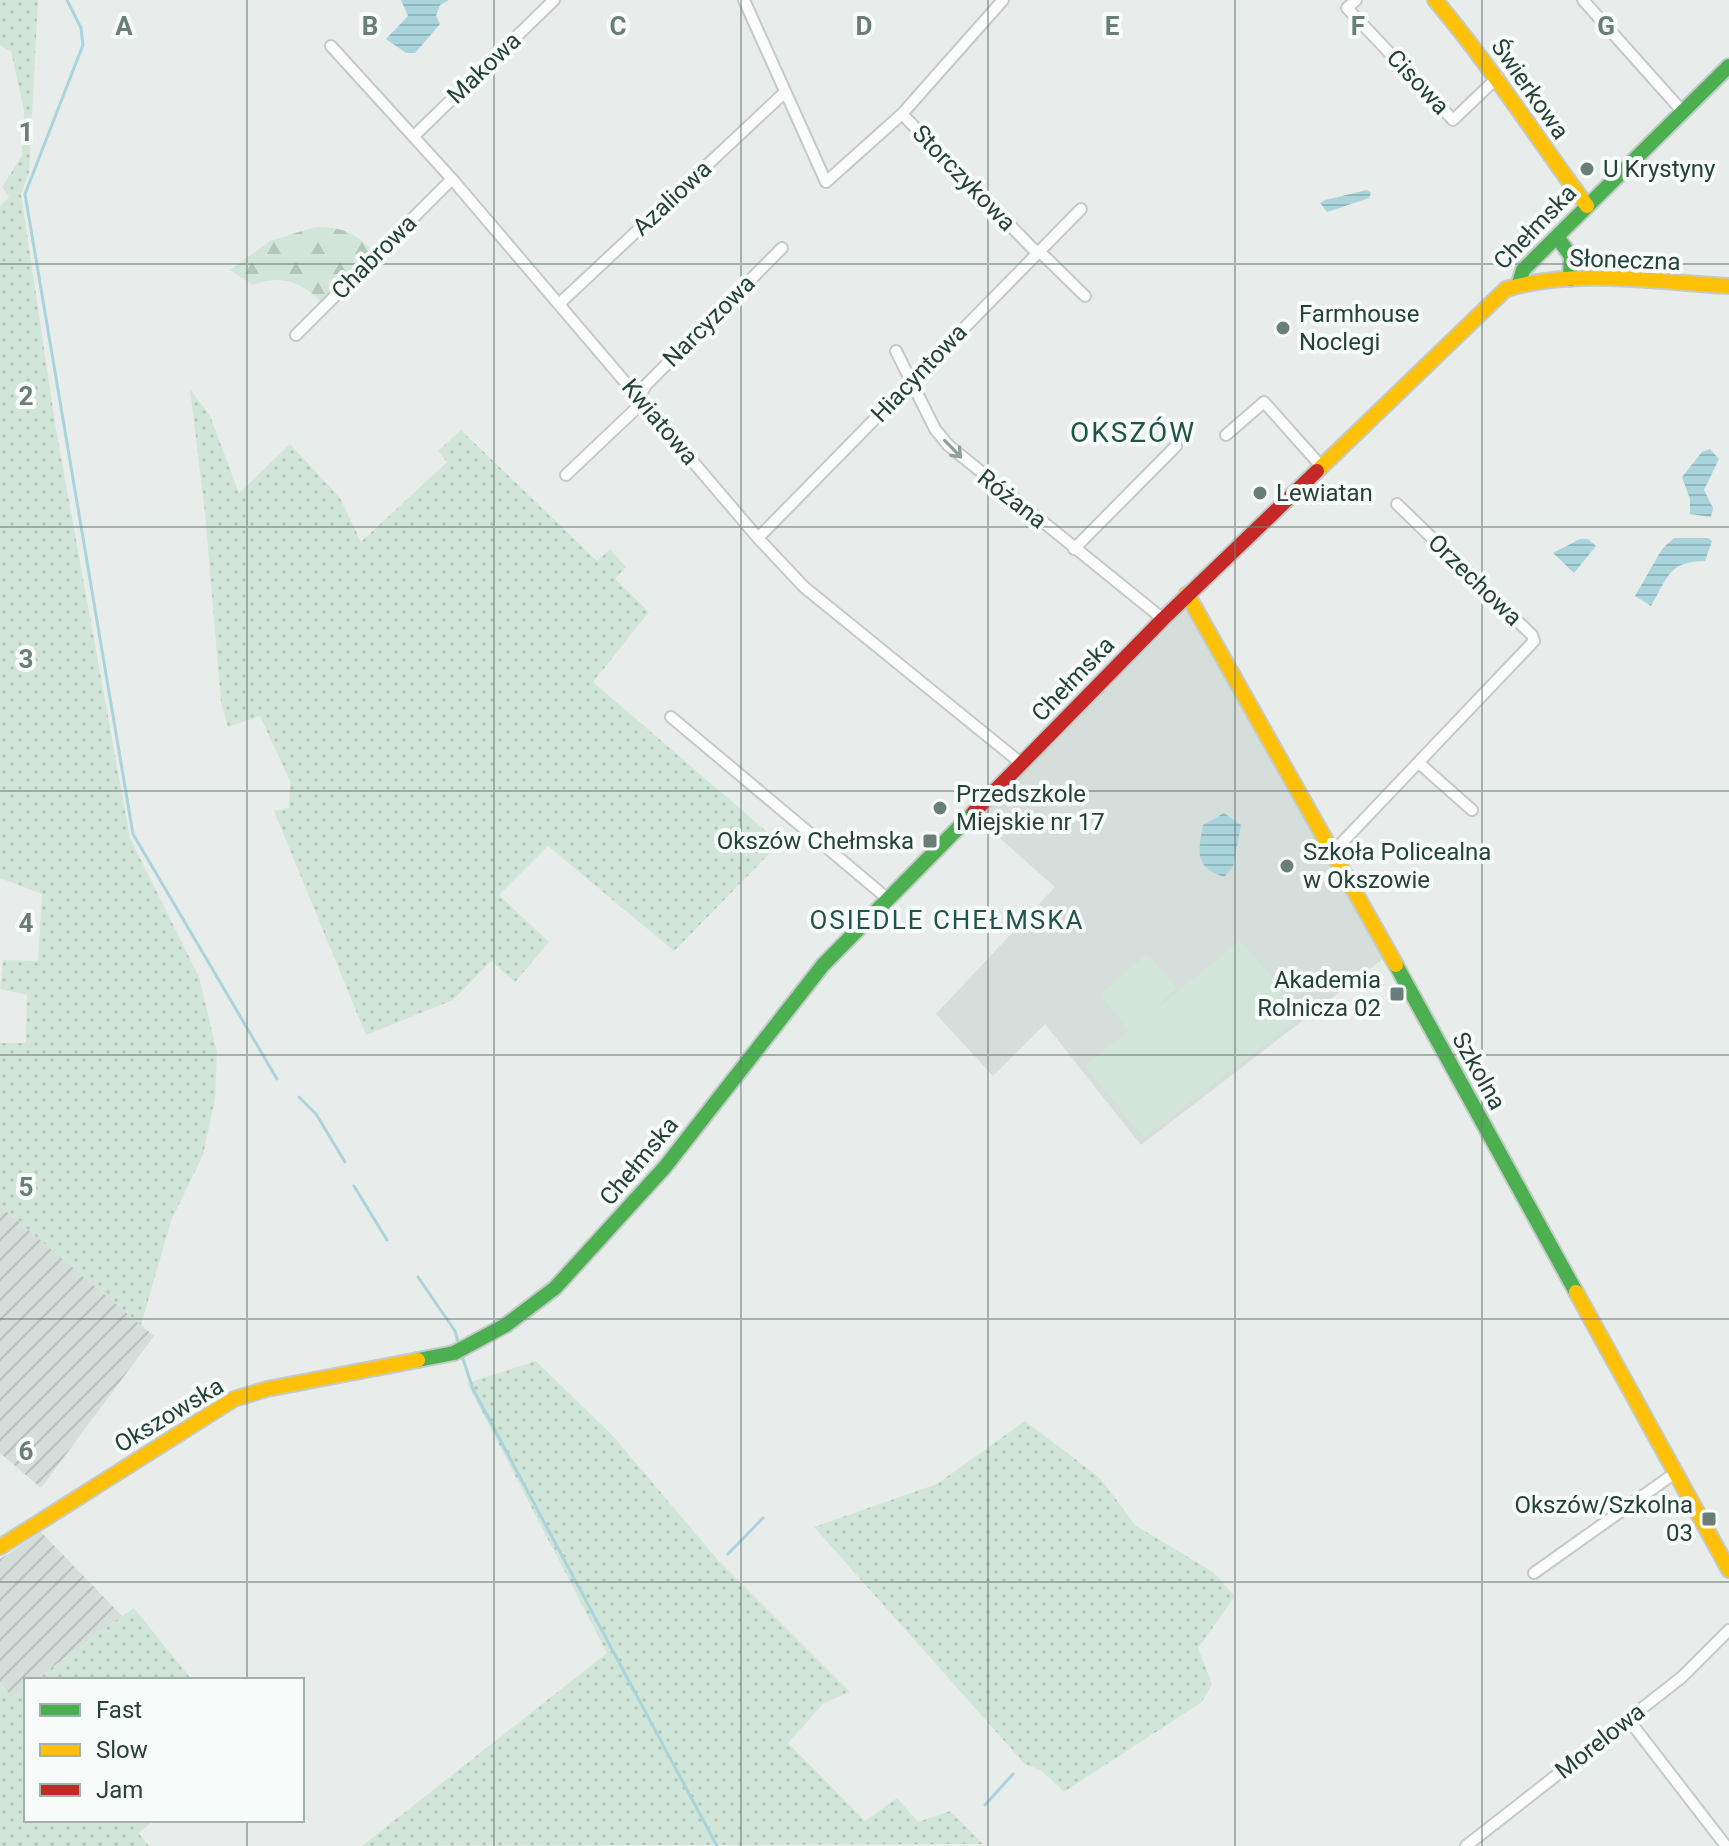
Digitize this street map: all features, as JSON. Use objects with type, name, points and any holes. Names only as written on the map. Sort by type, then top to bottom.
[{"type":"main road","name":"Świerkowa","points":[[1435,0],[1498,77],[1512,104],[1587,206]]},
{"type":"main road","name":"Chełmska","points":[[472,1345],[506,1325],[555,1288],[593,1250],[682,1147],[815,975],[1187,594],[1493,299],[1519,283],[1523,270],[1729,66]]},
{"type":"main road","points":[[1557,237],[1573,255],[1574,268],[1570,279]]},
{"type":"main road","name":"Słoneczna","points":[[1519,283],[1570,279],[1729,286]]},
{"type":"main road","name":"Szkolna","points":[[1187,594],[1334,851],[1729,1570]]},
{"type":"main road","name":"Okszowska","points":[[0,1547],[234,1399],[267,1389],[454,1353],[472,1345]]},
{"type":"street","name":"Makowa","points":[[414,136],[554,0]]},
{"type":"street","name":"Storczykowa","points":[[744,0],[826,182],[902,114],[1085,296]]},
{"type":"street","points":[[902,114],[1003,0]]},
{"type":"street","name":"Cisowa","points":[[1356,0],[1347,8],[1453,120],[1498,77]]},
{"type":"street","points":[[1583,0],[1683,112]]},
{"type":"street","name":"Kwiatowa","points":[[331,46],[452,179],[758,538],[804,587],[1022,764]]},
{"type":"street","name":"Azaliowa","points":[[559,304],[784,93]]},
{"type":"street","name":"Chabrowa","points":[[296,335],[452,179]]},
{"type":"street","name":"Hiacyntowa","points":[[758,538],[1081,209]]},
{"type":"street","name":"Narcyzowa","points":[[566,475],[641,400],[646,385],[782,248]]},
{"type":"street","name":"Różana","points":[[896,351],[935,429],[948,445],[1163,619]]},
{"type":"street","points":[[1226,435],[1264,402],[1321,466]]},
{"type":"street","points":[[1074,549],[1176,446]]},
{"type":"street","name":"Orzechowa","points":[[1334,851],[1534,641],[1532,635],[1397,504]]},
{"type":"street","points":[[671,717],[888,899]]},
{"type":"street","points":[[1420,764],[1472,810]]},
{"type":"street","points":[[1534,1573],[1675,1473]]},
{"type":"street","name":"Morelowa","points":[[1466,1846],[1682,1677],[1729,1630]]},
{"type":"street","points":[[1628,1719],[1726,1846]]},
{"type":"shaded area","points":[[1186,603],[1384,958],[1141,1145],[1045,1024],[993,1076],[936,1014],[1055,887],[977,818]]},
{"type":"shaded area","points":[[0,1206],[154,1336],[41,1488],[0,1453]]},
{"type":"shaded area","points":[[41,1532],[122,1616],[38,1678],[24,1678],[24,1688],[12,1697],[0,1683],[0,1559]]},
{"type":"green space","points":[[0,0],[38,0],[29,173],[21,194],[56,429],[130,838],[199,977],[217,1052],[215,1099],[203,1155],[171,1221],[141,1325],[0,1206],[0,1043],[26,1043],[27,995],[0,989],[3,960],[38,961],[42,894],[0,878],[0,206],[9,197],[2,187],[22,156],[24,110],[11,52],[0,45]]},
{"type":"green space","points":[[315,227],[347,232],[373,251],[322,303],[291,282],[273,280],[253,285],[230,270],[270,241]]},
{"type":"green space","points":[[190,389],[210,416],[239,493],[290,444],[340,498],[361,542],[447,462],[438,451],[461,430],[597,561],[610,549],[626,567],[615,579],[649,612],[593,682],[780,843],[674,951],[548,846],[499,895],[549,942],[515,982],[491,961],[453,1000],[366,1035],[274,811],[289,808],[290,781],[260,716],[228,727],[221,702],[205,513]]},
{"type":"green space","points":[[1240,941],[1304,1014],[1144,1138],[1085,1066],[1129,1030],[1100,995],[1147,954],[1177,988],[1140,1022]]},
{"type":"green space","points":[[536,1361],[613,1436],[717,1559],[850,1692],[824,1703],[788,1743],[865,1821],[897,1798],[918,1822],[950,1811],[983,1844],[362,1846],[607,1653],[467,1383]]},
{"type":"green space","points":[[1025,1421],[1100,1478],[1135,1525],[1213,1572],[1235,1596],[1198,1648],[1212,1684],[1202,1702],[1064,1792],[1042,1771],[1025,1764],[814,1527],[937,1484]]},
{"type":"green space","points":[[134,1608],[190,1678],[38,1678]]},
{"type":"green space","points":[[0,1683],[12,1697],[24,1688],[24,1822],[152,1822],[138,1833],[149,1846],[0,1846]]},
{"type":"water","points":[[401,0],[449,0],[440,5],[436,16],[440,24],[415,53],[406,53],[386,39],[408,16]]},
{"type":"water","points":[[1367,190],[1371,193],[1369,198],[1327,212],[1320,203],[1325,200]]},
{"type":"water","points":[[1710,449],[1719,459],[1704,490],[1713,508],[1711,517],[1690,514],[1690,499],[1682,477],[1702,452]]},
{"type":"water","points":[[1674,538],[1708,538],[1712,541],[1705,561],[1684,564],[1671,573],[1651,606],[1635,596],[1662,549]]},
{"type":"water","points":[[1580,539],[1588,539],[1596,546],[1574,573],[1553,553]]},
{"type":"water","points":[[1224,813],[1241,825],[1233,867],[1224,877],[1207,868],[1200,858],[1200,851],[1203,825]]},
{"type":"waterway","points":[[67,0],[81,28],[83,45],[25,194],[133,834],[277,1079]]},
{"type":"waterway","points":[[299,1097],[316,1114],[345,1162]]},
{"type":"waterway","points":[[354,1186],[387,1240]]},
{"type":"waterway","points":[[418,1277],[455,1331],[459,1346]]},
{"type":"waterway","points":[[461,1353],[473,1389],[717,1846]]},
{"type":"waterway","points":[[728,1554],[763,1518]]},
{"type":"waterway","points":[[985,1805],[1013,1774]]},
{"type":"traffic: fast","points":[[1519,283],[1523,270],[1729,66]]},
{"type":"traffic: fast","points":[[1557,237],[1571,256],[1570,279]]},
{"type":"traffic: fast","points":[[418,1360],[454,1353],[506,1325],[555,1288],[665,1167],[823,965],[974,812]]},
{"type":"traffic: fast","points":[[1396,965],[1576,1292]]},
{"type":"traffic: slow","points":[[1435,0],[1587,206]]},
{"type":"traffic: slow","points":[[1317,471],[1506,289],[1561,279],[1589,278],[1729,286]]},
{"type":"traffic: slow","points":[[1187,594],[1396,965]]},
{"type":"traffic: slow","points":[[1576,1292],[1729,1570]]},
{"type":"traffic: slow","points":[[0,1547],[234,1399],[267,1389],[418,1360]]},
{"type":"traffic: jam","points":[[974,812],[1163,619],[1317,471]]},
{"type":"place","name":"U Krystyny","points":[[1587,169]]},
{"type":"place","name":"Farmhouse Noclegi","points":[[1283,328]]},
{"type":"place","name":"Lewiatan","points":[[1260,493]]},
{"type":"place","name":"Przedszkole Miejskie nr 17","points":[[940,808]]},
{"type":"place","name":"Okszów Chełmska","points":[[930,841]]},
{"type":"place","name":"Szkoła Policealna w Okszowie","points":[[1287,866]]},
{"type":"place","name":"Akademia Rolnicza 02","points":[[1397,994]]},
{"type":"place","name":"Okszów/Szkolna 03","points":[[1709,1519]]},
{"type":"district","name":"OKSZÓW","points":[[1133,432]]},
{"type":"district","name":"OSIEDLE CHEŁMSKA","points":[[947,920]]}]
